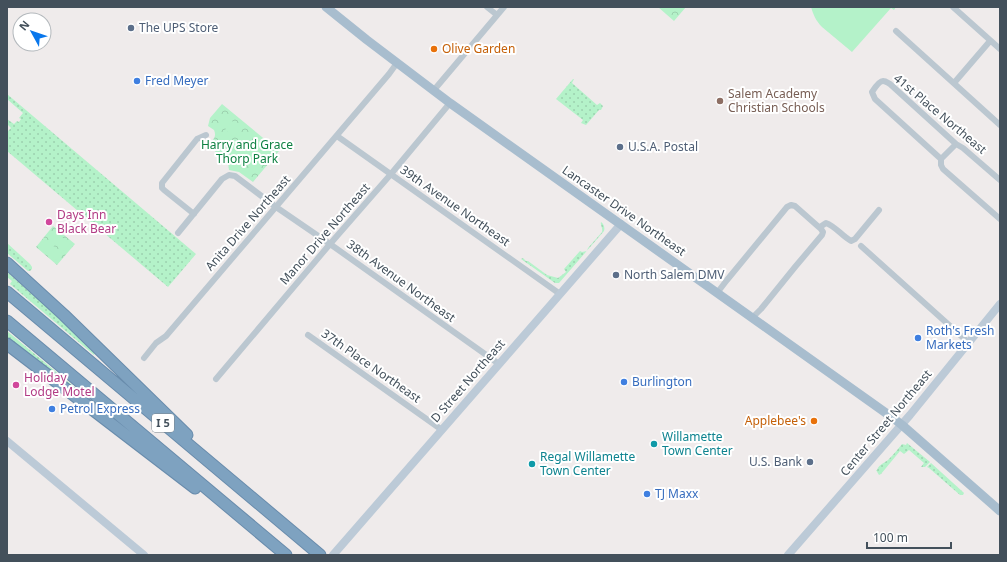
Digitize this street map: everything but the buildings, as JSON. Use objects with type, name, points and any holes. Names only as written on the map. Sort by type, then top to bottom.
[{"type":"highway","points":[[7,263],[185,432],[215,467]]},
{"type":"highway","name":"I 5","points":[[7,292],[320,555]]},
{"type":"highway","name":"I 5","points":[[7,321],[285,555]]},
{"type":"highway","name":"I 5","points":[[7,344],[248,531],[285,555]]},
{"type":"main road","name":"Lancaster Drive Northeast","points":[[326,7],[450,103],[902,425],[1000,511]]},
{"type":"main road","name":"D Street Northeast","points":[[333,555],[621,224]]},
{"type":"main road","name":"Center Street Northeast","points":[[788,555],[902,425],[999,307]]},
{"type":"main road","points":[[7,440],[144,555]]},
{"type":"street","points":[[487,7],[497,15]]},
{"type":"street","points":[[434,90],[504,7]]},
{"type":"street","points":[[953,7],[1000,49]]},
{"type":"street","points":[[896,31],[1000,125]]},
{"type":"street","points":[[954,83],[990,40]]},
{"type":"street","name":"Anita Drive Northeast","points":[[144,358],[156,343],[166,336],[337,136],[397,63]]},
{"type":"street","name":"41st Place Northeast","points":[[941,159],[875,99],[872,92],[880,82],[884,81],[890,84],[956,144],[963,148],[1000,180]]},
{"type":"street","name":"Manor Drive Northeast","points":[[216,379],[450,103]]},
{"type":"street","points":[[178,233],[194,214],[164,190],[162,188],[162,183],[196,140],[206,135]]},
{"type":"street","name":"39th Avenue Northeast","points":[[337,136],[560,294]]},
{"type":"street","points":[[956,144],[941,159],[940,165],[1000,219]]},
{"type":"street","name":"38th Avenue Northeast","points":[[194,214],[222,179],[232,175],[236,176],[276,207],[499,364]]},
{"type":"street","points":[[717,293],[787,207],[791,205],[795,206],[822,230]]},
{"type":"street","points":[[752,318],[822,235],[822,230],[826,223],[846,239],[851,241],[855,239],[879,210]]},
{"type":"street","points":[[861,246],[969,343]]},
{"type":"street","name":"37th Place Northeast","points":[[308,335],[442,430]]},
{"type":"green space","points":[[658,7],[686,7],[674,21]]},
{"type":"green space","points":[[811,7],[896,7],[894,10],[891,8],[852,52],[820,25]]},
{"type":"green space","points":[[573,79],[572,83],[597,105],[600,103],[603,106],[586,125],[581,123],[583,120],[556,99]]},
{"type":"green space","points":[[7,94],[196,254],[168,287],[7,151],[7,132],[11,128],[7,124],[7,119],[14,124],[17,121],[19,122],[21,119],[19,118],[23,113],[7,99]]},
{"type":"green space","name":"Harry and Grace Thorp Park","points":[[222,104],[279,151],[253,182],[239,172],[229,170],[228,163],[207,144],[215,137],[214,130],[208,126],[210,118]]},
{"type":"green space","points":[[232,121],[241,128],[234,137],[225,130]]},
{"type":"green space","points":[[601,222],[604,226],[604,231],[587,250],[602,232]]},
{"type":"green space","points":[[53,226],[75,244],[57,265],[36,247]]},
{"type":"green space","points":[[55,231],[70,244],[64,251],[48,238]]},
{"type":"green space","points":[[46,240],[62,253],[56,260],[40,247]]},
{"type":"green space","points":[[7,243],[30,264],[32,269],[30,271],[28,271],[7,253]]},
{"type":"green space","points":[[580,251],[587,251],[559,283],[555,283],[521,259],[523,258],[528,261],[547,275],[558,278],[566,272],[564,269]]},
{"type":"green space","points":[[7,272],[95,353],[94,355],[10,284],[12,281],[7,277]]},
{"type":"green space","points":[[7,331],[95,404],[93,406],[7,339]]},
{"type":"green space","points":[[907,443],[930,462],[925,467],[921,467],[924,463],[909,450],[904,454],[900,451],[879,475],[876,470],[879,466],[889,459],[902,444],[906,445]]},
{"type":"green space","points":[[931,463],[964,493],[963,495],[960,495],[927,467]]},
{"type":"place","name":"The UPS Store","points":[[131,28]]},
{"type":"place","name":"Olive Garden","points":[[434,49]]},
{"type":"place","name":"Fred Meyer","points":[[137,81]]},
{"type":"place","name":"Salem Academy Christian Schools","points":[[720,101]]},
{"type":"place","name":"U.S.A. Postal","points":[[620,147]]},
{"type":"place","name":"Days Inn Black Bear","points":[[49,222]]},
{"type":"place","name":"North Salem DMV","points":[[616,275]]},
{"type":"place","name":"Roth's Fresh Markets","points":[[918,338]]},
{"type":"place","name":"Burlington","points":[[624,382]]},
{"type":"place","name":"Holiday Lodge Motel","points":[[16,385]]},
{"type":"place","name":"Petrol Express","points":[[52,409]]},
{"type":"place","name":"Applebee's","points":[[814,421]]},
{"type":"place","name":"Willamette Town Center","points":[[654,444]]},
{"type":"place","name":"U.S. Bank","points":[[810,462]]},
{"type":"place","name":"Regal Willamette Town Center","points":[[532,464]]},
{"type":"place","name":"TJ Maxx","points":[[647,494]]}]
